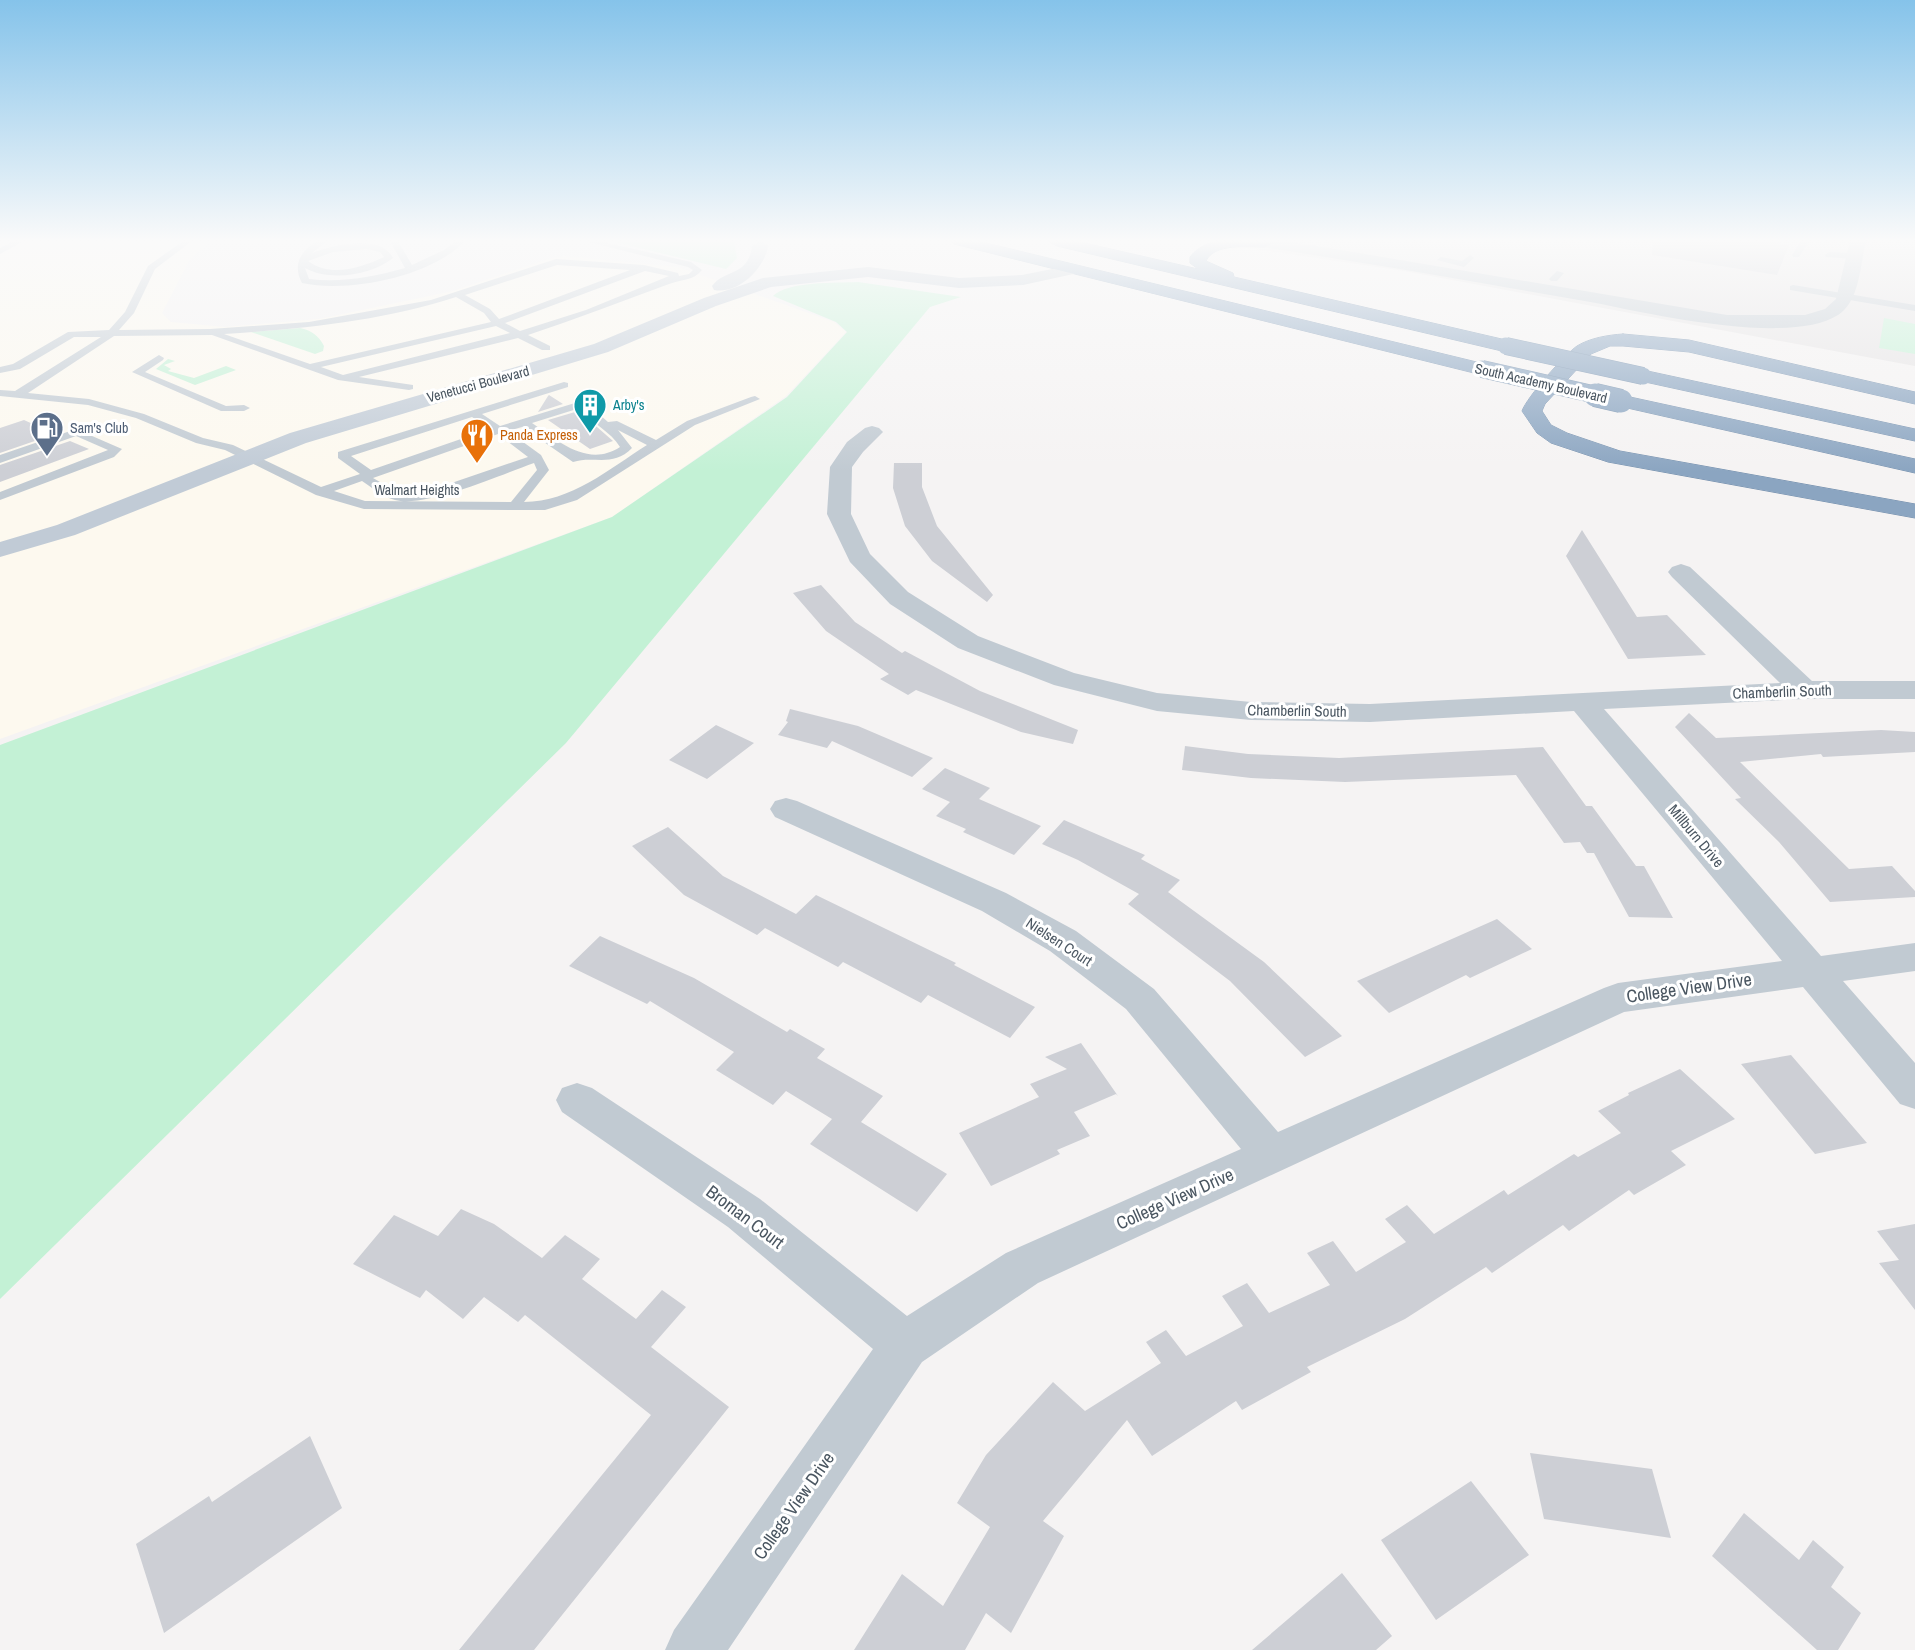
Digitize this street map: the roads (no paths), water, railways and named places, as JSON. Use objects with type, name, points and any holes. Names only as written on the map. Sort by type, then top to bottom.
[{"type":"highway","name":"South Academy Boulevard","points":[[1270,318],[1621,401],[1915,466]]},
{"type":"highway","name":"South Academy Boulevard","points":[[1386,318],[1912,434]]},
{"type":"highway","points":[[1915,398],[1689,346],[1623,340],[1606,341],[1584,350],[1535,402],[1532,411],[1544,429],[1559,438],[1594,452],[1915,511]]},
{"type":"street","points":[[566,360],[581,347],[621,330],[637,318]]},
{"type":"street","name":"Venetucci Boulevard","points":[[0,550],[66,530],[416,393],[637,318]]},
{"type":"street","name":"Venetucci Boulevard","points":[[0,544],[40,520],[229,447],[416,393],[566,360],[635,336],[677,318]]},
{"type":"street","points":[[1722,318],[1778,322],[1819,318]]},
{"type":"street","name":"Chamberlin South","points":[[872,432],[855,447],[841,467],[839,514],[859,557],[899,598],[968,642],[1064,679],[1157,702],[1251,711],[1370,713],[1804,690],[1915,690]]},
{"type":"street","points":[[1681,572],[1804,690]]},
{"type":"street","name":"Millburn Drive","points":[[1582,702],[1915,1092]]},
{"type":"street","name":"Nielsen Court","points":[[786,809],[994,902],[1063,941],[1140,999],[1272,1155]]},
{"type":"street","points":[[1809,970],[1915,957]]},
{"type":"street","name":"College View Drive","points":[[694,1650],[905,1346],[1022,1268],[1618,998],[1809,970]]},
{"type":"street","name":"Broman Court","points":[[577,1100],[744,1213],[905,1346]]},
{"type":"lane","points":[[0,405],[110,335],[125,318]]},
{"type":"lane","points":[[0,370],[16,367],[72,334],[210,332],[324,323],[348,318]]},
{"type":"lane","points":[[493,318],[497,323],[546,348]]},
{"type":"lane","points":[[309,367],[510,318]]},
{"type":"lane","points":[[342,378],[520,334],[570,318]]},
{"type":"lane","points":[[210,332],[342,378],[416,393]]},
{"type":"lane","points":[[159,358],[137,372],[214,405],[232,410],[244,408]]},
{"type":"lane","points":[[537,458],[456,485],[380,486],[342,455],[564,386]]},
{"type":"lane","name":"Walmart Heights","points":[[0,393],[89,402],[140,416],[200,441],[229,447],[320,492],[364,505],[545,506],[573,497],[691,423],[755,399]]},
{"type":"lane","points":[[320,492],[500,430],[586,406],[656,445]]},
{"type":"lane","points":[[564,452],[585,458],[603,458],[618,455],[626,448],[622,439],[594,419],[586,406]]},
{"type":"lane","points":[[473,413],[537,458],[543,470],[514,506]]},
{"type":"lane","points":[[523,423],[602,479]]},
{"type":"lane","points":[[0,459],[76,432],[117,449],[110,454],[0,496]]},
{"type":"place","name":"Arby's","points":[[590,434]]},
{"type":"place","name":"Sam's Club","points":[[47,457]]},
{"type":"place","name":"Panda Express","points":[[477,464]]}]
